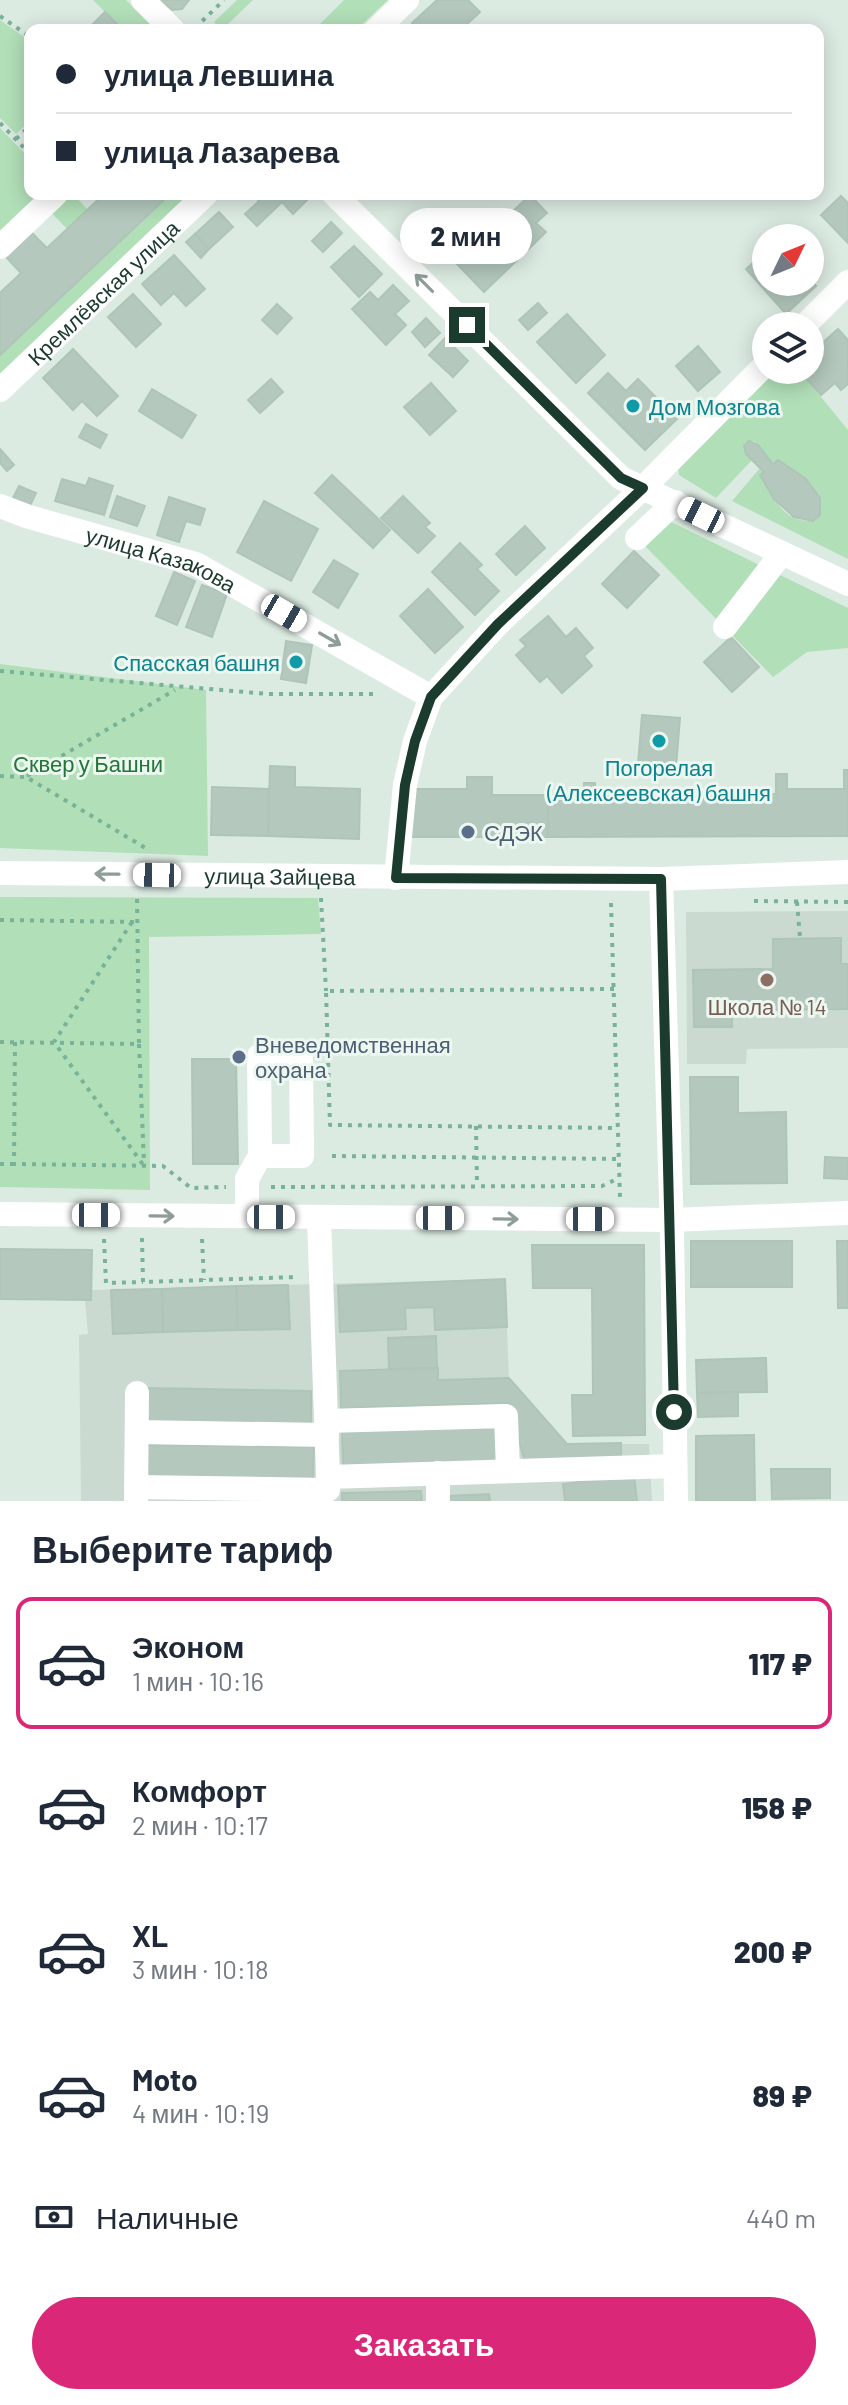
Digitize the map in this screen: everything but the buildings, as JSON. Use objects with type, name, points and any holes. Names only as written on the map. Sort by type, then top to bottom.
[{"type":"street","points":[[143,0],[167,24]]},
{"type":"street","points":[[382,24],[407,0]]},
{"type":"street","points":[[0,247],[50,200]]},
{"type":"street","name":"Кремлёвская улица","points":[[0,390],[200,200]]},
{"type":"street","points":[[340,200],[621,478],[848,584]]},
{"type":"street","points":[[818,312],[848,282]]},
{"type":"street","points":[[396,878],[405,785],[415,741],[431,697],[498,624],[643,488],[752,378]]},
{"type":"street","points":[[637,538],[675,502]]},
{"type":"street","name":"улица Казакова","points":[[0,506],[196,564],[393,686],[431,697]]},
{"type":"street","points":[[725,627],[782,553]]},
{"type":"street","name":"улица Зайцева","points":[[0,873],[661,879],[848,872]]},
{"type":"street","points":[[661,879],[676,1501]]},
{"type":"street","points":[[247,1216],[247,1179],[260,1156]]},
{"type":"street","points":[[0,1214],[671,1220],[848,1213]]},
{"type":"street","points":[[319,1217],[328,1489]]},
{"type":"street","points":[[137,1393],[136,1494],[328,1489],[438,1473],[675,1466]]},
{"type":"street","points":[[137,1432],[326,1428],[506,1416],[508,1471]]},
{"type":"street","points":[[438,1473],[438,1501]]},
{"type":"path","points":[[199,24],[224,0]]},
{"type":"path","points":[[0,16],[24,33]]},
{"type":"path","points":[[0,123],[24,148]]},
{"type":"path","points":[[16,139],[24,132]]},
{"type":"path","points":[[0,671],[177,689],[268,694],[393,686]]},
{"type":"path","points":[[26,777],[177,689]]},
{"type":"path","points":[[137,897],[135,922],[144,1166]]},
{"type":"path","points":[[321,898],[330,1125],[618,1128]]},
{"type":"path","points":[[611,900],[620,1220]]},
{"type":"path","points":[[797,902],[800,938]]},
{"type":"path","points":[[0,920],[135,922]]},
{"type":"path","points":[[54,1042],[135,922]]},
{"type":"path","points":[[326,991],[614,989]]},
{"type":"path","points":[[0,1042],[139,1044]]},
{"type":"path","points":[[14,1164],[15,1042]]},
{"type":"path","points":[[54,1042],[144,1166]]},
{"type":"path","points":[[476,1126],[477,1186]]},
{"type":"path","points":[[332,1156],[619,1159]]},
{"type":"path","points":[[0,1164],[163,1166],[191,1188],[239,1187]]},
{"type":"path","points":[[271,1187],[602,1186],[619,1178]]},
{"type":"path","points":[[104,1238],[106,1283],[321,1276]]},
{"type":"path","points":[[142,1238],[143,1282]]},
{"type":"path","points":[[202,1239],[204,1280]]},
{"type":"shaded area","name":"Школа № 14","points":[[848,911],[848,1048],[747,1049],[746,1064],[687,1064],[686,912]]},
{"type":"shaded area","points":[[505,1279],[509,1378],[567,1444],[649,1444],[652,1501],[81,1501],[79,1335],[88,1334],[85,1300],[91,1300],[91,1290]]},
{"type":"green space","points":[[93,0],[126,0],[150,24],[117,24]]},
{"type":"green space","points":[[237,0],[253,0],[228,24],[214,22]]},
{"type":"green space","points":[[344,0],[388,0],[362,24],[320,24]]},
{"type":"green space","points":[[0,20],[24,37],[24,127],[16,134],[0,118]]},
{"type":"green space","points":[[0,128],[24,153],[24,200],[38,200],[0,232]]},
{"type":"green space","points":[[62,200],[79,200],[88,210],[67,229],[50,211]]},
{"type":"green space","points":[[164,200],[183,200],[0,375],[0,355]]},
{"type":"green space","points":[[757,384],[810,384],[848,430],[848,559],[732,501],[760,468],[783,510],[801,520],[813,521],[820,515],[813,487],[774,463],[754,441],[749,441],[752,460],[716,498],[679,475],[678,465]]},
{"type":"green space","points":[[671,522],[848,608],[848,648],[807,652],[773,677],[645,546]]},
{"type":"green space","name":"Сквер у Башни","points":[[0,664],[206,690],[208,856],[0,848]]},
{"type":"green space","points":[[0,897],[318,898],[321,934],[149,937],[150,1190],[0,1187]]},
{"type":"place","name":"Дом Мозгова","points":[[633,406]]},
{"type":"place","name":"Спасская башня","points":[[296,662]]},
{"type":"place","name":"Погорелая (Алексеевская) башня","points":[[659,741]]},
{"type":"place","name":"СДЭК","points":[[468,832]]},
{"type":"place","name":"Школа № 14","points":[[767,980]]},
{"type":"place","name":"Вневедомственная охрана","points":[[239,1057]]},
{"type":"route","points":[[467,325],[621,478],[643,488],[498,624],[431,697],[415,741],[405,785],[396,878],[661,879],[672,1231],[674,1412]]}]
